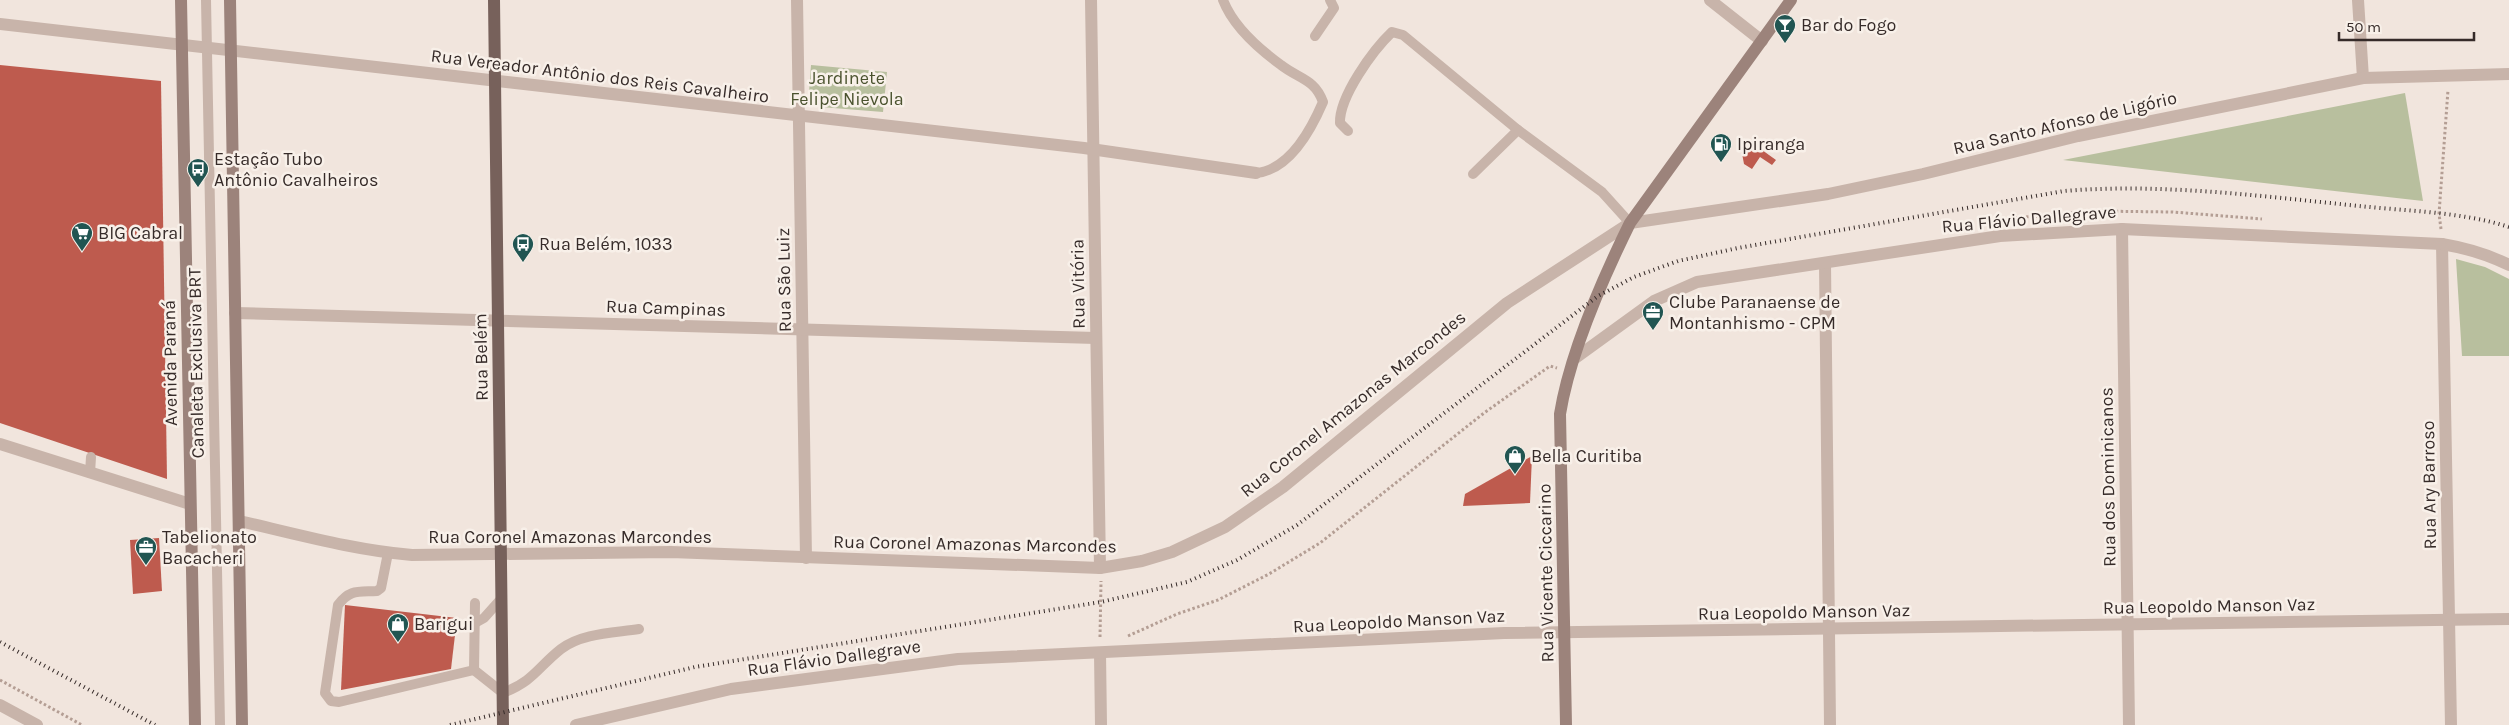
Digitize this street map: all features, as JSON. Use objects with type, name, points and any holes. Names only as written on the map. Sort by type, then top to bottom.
[{"type":"main road","name":"Rua Belém","points":[[494,0],[503,720]]},
{"type":"street","name":"Avenida Paraná","points":[[181,0],[195,725]]},
{"type":"street","points":[[230,0],[242,725]]},
{"type":"street","name":"Rua São Luiz","points":[[797,0],[806,558]]},
{"type":"street","name":"Rua Vitória","points":[[1091,0],[1100,568]]},
{"type":"street","points":[[1710,0],[1762,41]]},
{"type":"street","name":"Rua Coronel Amazonas Marcondes","points":[[239,522],[388,553],[412,555],[671,552],[1100,568],[1142,561],[1172,552],[1199,541],[1237,519],[1297,476],[1507,303],[1630,223],[1792,0]]},
{"type":"street","points":[[2358,0],[2363,78]]},
{"type":"street","name":"Rua Vereador Antônio dos Reis Cavalheiro","points":[[0,24],[1093,149],[1256,173]]},
{"type":"street","name":"Rua Santo Afonso de Ligório","points":[[1630,223],[1864,186],[2078,136],[2363,78],[2509,74]]},
{"type":"street","name":"Rua Vicente Ciccarino","points":[[1566,725],[1560,414],[1564,392],[1574,359],[1612,259],[1630,223]]},
{"type":"street","name":"Rua Flávio Dallegrave","points":[[1574,359],[1654,301],[1697,282],[2000,236],[2122,229],[2442,244],[2466,248],[2509,265]]},
{"type":"street","name":"Rua dos Dominicanos","points":[[2122,229],[2130,725]]},
{"type":"street","name":"Rua Ary Barroso","points":[[2442,244],[2451,725]]},
{"type":"street","points":[[1825,263],[1830,725]]},
{"type":"street","name":"Rua Campinas","points":[[235,313],[1096,338]]},
{"type":"street","points":[[0,444],[190,504]]},
{"type":"street","name":"Rua Leopoldo Manson Vaz","points":[[1100,653],[1504,633],[2509,619]]},
{"type":"street","points":[[1100,653],[1102,725]]},
{"type":"street","name":"Rua Flávio Dallegrave","points":[[576,725],[740,688],[958,659],[1100,653]]},
{"type":"street","points":[[0,705],[37,725]]},
{"type":"lane","name":"Canaleta Exclusiva BRT","points":[[206,0],[220,725]]},
{"type":"lane","points":[[1223,0],[1227,11],[1244,32],[1282,66],[1319,89],[1323,102],[1316,119],[1280,166],[1269,172],[1256,173]]},
{"type":"lane","points":[[1315,36],[1334,8],[1330,0]]},
{"type":"lane","points":[[1348,131],[1340,124],[1339,113],[1345,96],[1383,40],[1392,32],[1403,35],[1518,130],[1602,192],[1630,223]]},
{"type":"lane","points":[[1473,174],[1518,130]]},
{"type":"lane","points":[[90,472],[91,457]]},
{"type":"lane","points":[[388,553],[381,588],[377,591],[354,592],[345,595],[338,605],[325,693],[331,701],[339,702],[474,670]]},
{"type":"lane","points":[[474,623],[484,618],[501,599]]},
{"type":"lane","points":[[474,670],[475,603]]},
{"type":"lane","points":[[474,670],[503,693],[529,680],[562,649],[583,638],[640,630]]},
{"type":"path","points":[[2442,244],[2439,214],[2449,77]]},
{"type":"path","points":[[1124,638],[1177,614],[1218,600],[1269,574],[1320,543],[1484,413],[1550,366]]},
{"type":"path","points":[[1100,568],[1100,653]]},
{"type":"path","points":[[0,680],[82,725]]},
{"type":"green space","name":"Jardinete Felipe Nievola","points":[[811,65],[887,72],[883,112],[808,106]]},
{"type":"green space","points":[[2405,93],[2423,201],[2063,160]]},
{"type":"green space","points":[[2456,259],[2485,267],[2509,279],[2509,356],[2462,356]]},
{"type":"building","name":"BIG Cabral","points":[[0,65],[161,81],[167,479],[0,423]]},
{"type":"building","points":[[1748,140],[1776,160],[1772,165],[1760,157],[1752,169],[1744,164],[1741,148]]},
{"type":"building","name":"Bella Curitiba","points":[[1532,456],[1530,503],[1463,506],[1465,494]]},
{"type":"building","name":"Tabelionato Bacacheri","points":[[159,538],[162,591],[133,594],[130,540]]},
{"type":"building","name":"Barigui","points":[[345,605],[457,618],[451,669],[341,690]]},
{"type":"railway","points":[[450,725],[695,667],[1101,602],[1187,582],[1237,560],[1297,525],[1598,296],[1634,277],[1678,261],[1738,248],[2064,191],[2101,189],[2175,190],[2248,195],[2454,215],[2509,227]]},
{"type":"railway","points":[[0,642],[155,725]]},
{"type":"place","name":"Bar do Fogo","points":[[1785,44]]},
{"type":"place","name":"Ipiranga","points":[[1721,163]]},
{"type":"place","name":"Estação Tubo Antônio Cavalheiros","points":[[198,188]]},
{"type":"place","name":"BIG Cabral","points":[[82,252]]},
{"type":"place","name":"Rua Belém, 1033","points":[[523,263]]},
{"type":"place","name":"Clube Paranaense de Montanhismo - CPM","points":[[1653,331]]},
{"type":"place","name":"Bella Curitiba","points":[[1515,475]]},
{"type":"place","name":"Tabelionato Bacacheri","points":[[146,566]]},
{"type":"place","name":"Barigui","points":[[398,643]]}]
